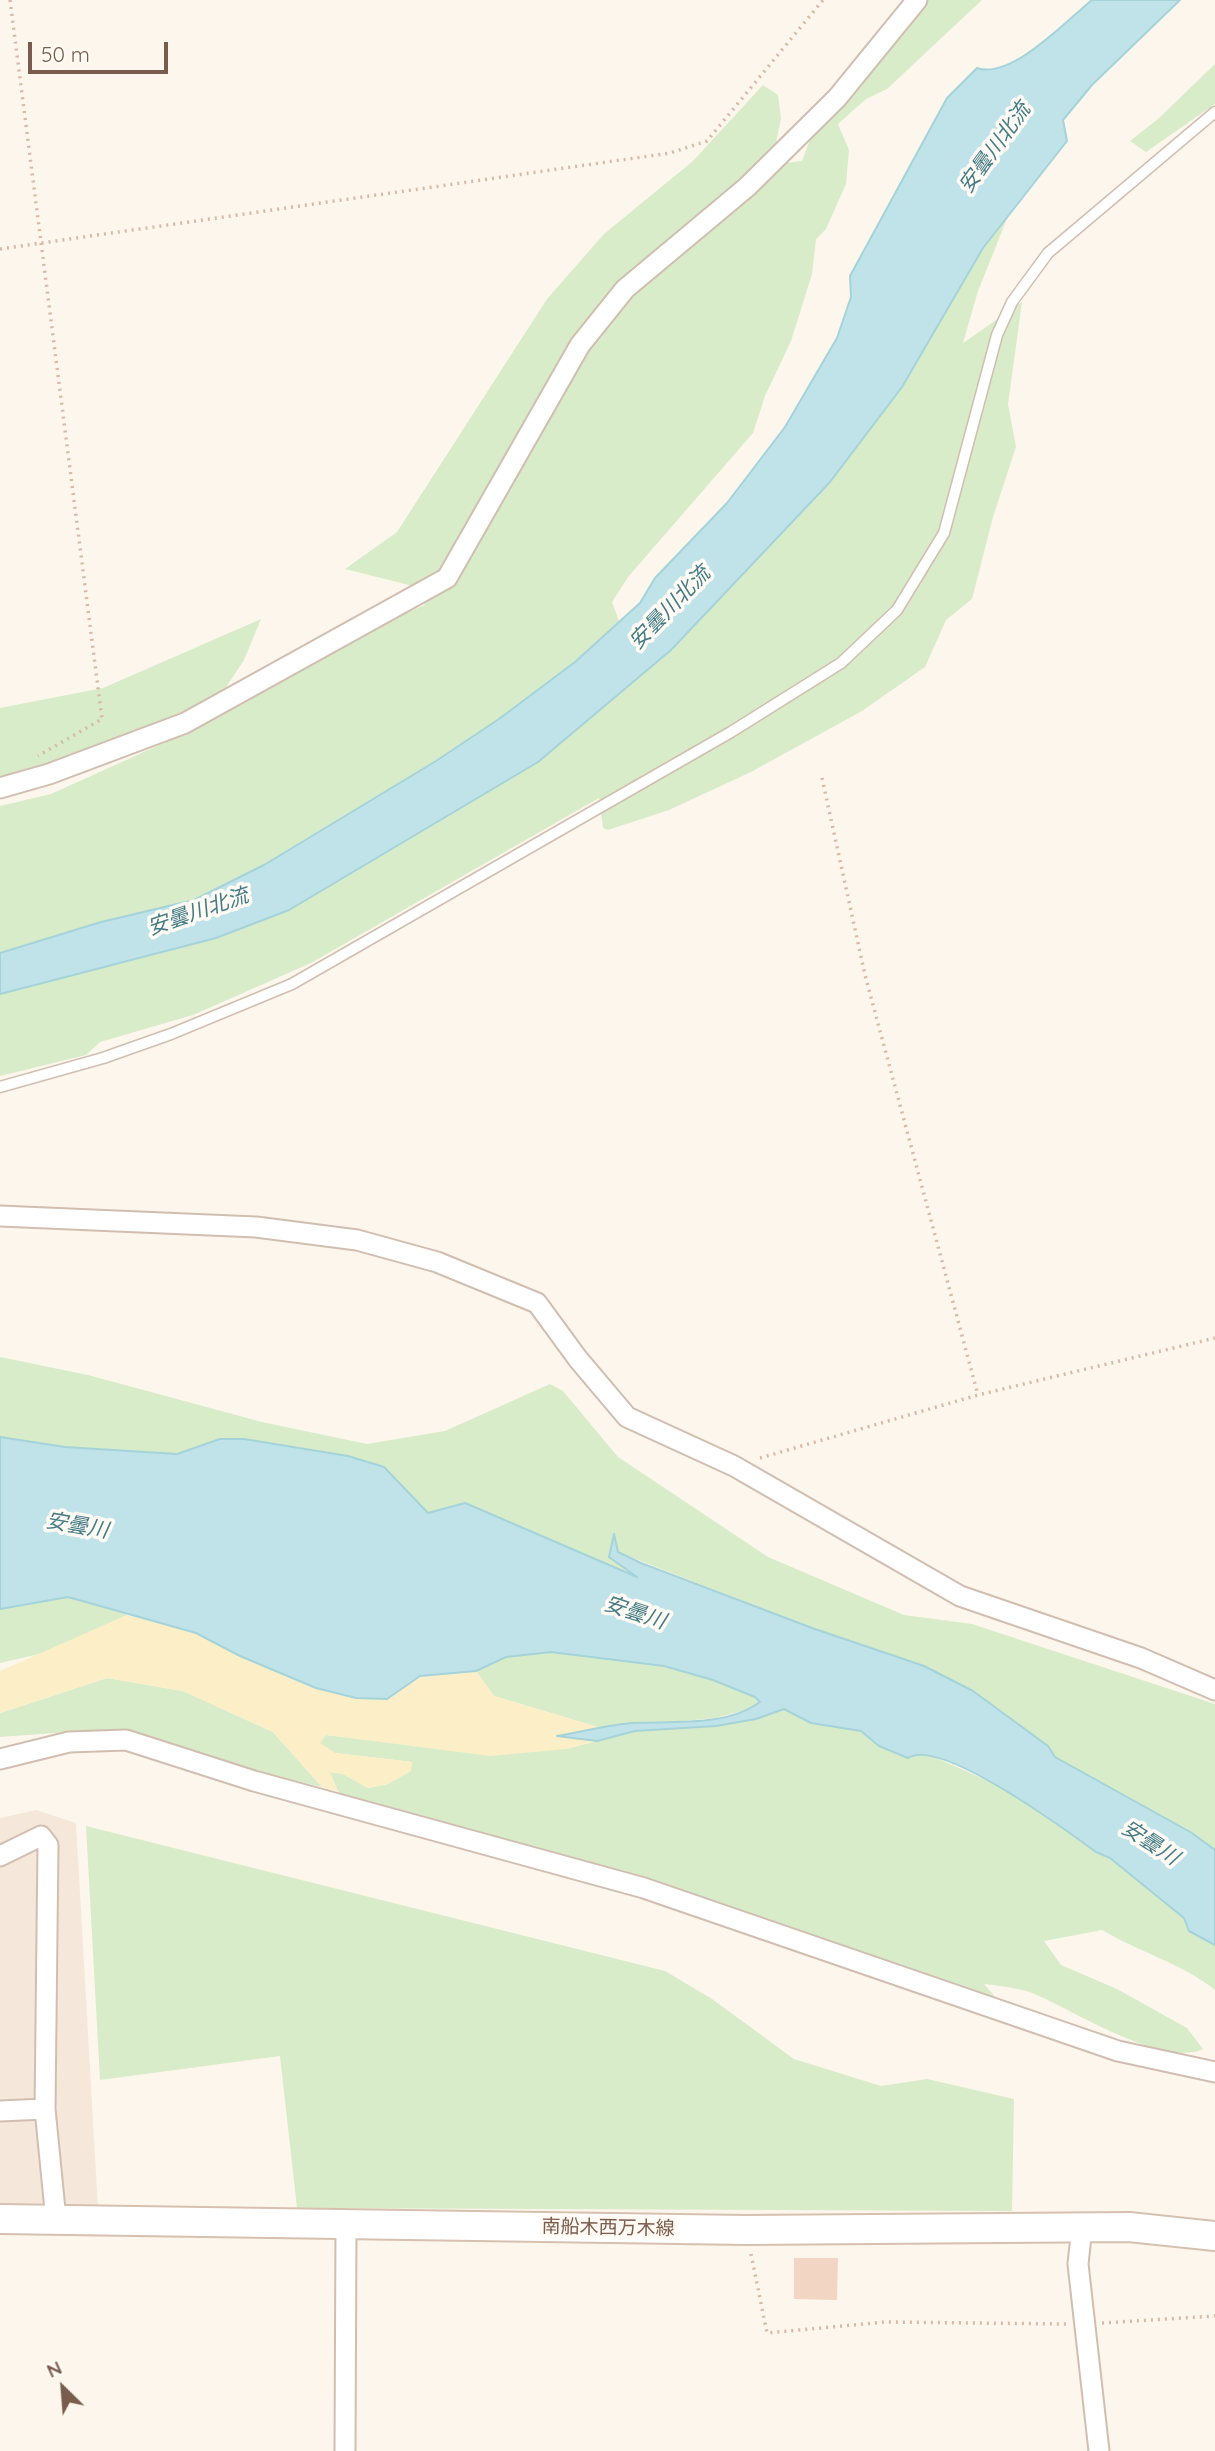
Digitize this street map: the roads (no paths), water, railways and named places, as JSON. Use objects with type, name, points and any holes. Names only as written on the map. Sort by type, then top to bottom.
[{"type":"main road","name":"南船木西万木線","points":[[0,2220],[746,2230],[1129,2227],[1215,2236]]},
{"type":"street","points":[[0,788],[49,774],[185,723],[447,578],[580,345],[625,289],[747,187],[837,98],[917,0]]},
{"type":"street","points":[[0,1216],[256,1227],[357,1240],[437,1262],[537,1303],[578,1359],[627,1417],[734,1466],[960,1596],[1141,1658],[1215,1690]]},
{"type":"street","points":[[0,1759],[69,1742],[126,1740],[254,1781],[644,1888],[1118,2051],[1215,2072]]},
{"type":"street","points":[[0,1856],[41,1836],[48,1845],[45,2109],[56,2220]]},
{"type":"street","points":[[0,2111],[45,2109]]},
{"type":"street","points":[[345,2451],[346,2224]]},
{"type":"street","points":[[1083,2227],[1078,2263],[1099,2451]]},
{"type":"lane","points":[[0,1087],[103,1058],[171,1034],[292,984],[731,732],[841,663],[897,610],[944,533],[997,335],[1012,302],[1048,253],[1215,111]]},
{"type":"water","name":"安曇川北流","points":[[1092,0],[1180,0],[1092,85],[1063,120],[1067,141],[983,248],[902,387],[830,482],[671,650],[538,762],[289,910],[216,938],[0,994],[0,953],[101,922],[194,900],[264,865],[436,761],[499,719],[575,662],[640,603],[655,578],[727,503],[785,427],[837,338],[851,297],[850,276],[947,98],[977,68],[991,69],[1021,57]]},
{"type":"water","name":"安曇川","points":[[0,1437],[65,1447],[177,1454],[220,1439],[244,1439],[348,1456],[384,1467],[428,1513],[465,1503],[637,1577],[609,1557],[614,1534],[618,1552],[641,1563],[812,1628],[924,1666],[973,1691],[1048,1746],[1055,1757],[1192,1833],[1215,1850],[1215,1945],[1189,1931],[1184,1918],[1110,1858],[1096,1852],[1003,1789],[947,1761],[924,1755],[908,1758],[879,1746],[861,1731],[811,1723],[784,1709],[756,1719],[716,1726],[635,1731],[597,1741],[557,1736],[632,1723],[715,1719],[731,1716],[760,1702],[755,1697],[713,1680],[664,1666],[551,1652],[506,1657],[476,1671],[420,1676],[387,1699],[356,1698],[316,1688],[240,1656],[196,1633],[68,1597],[0,1609]]}]
